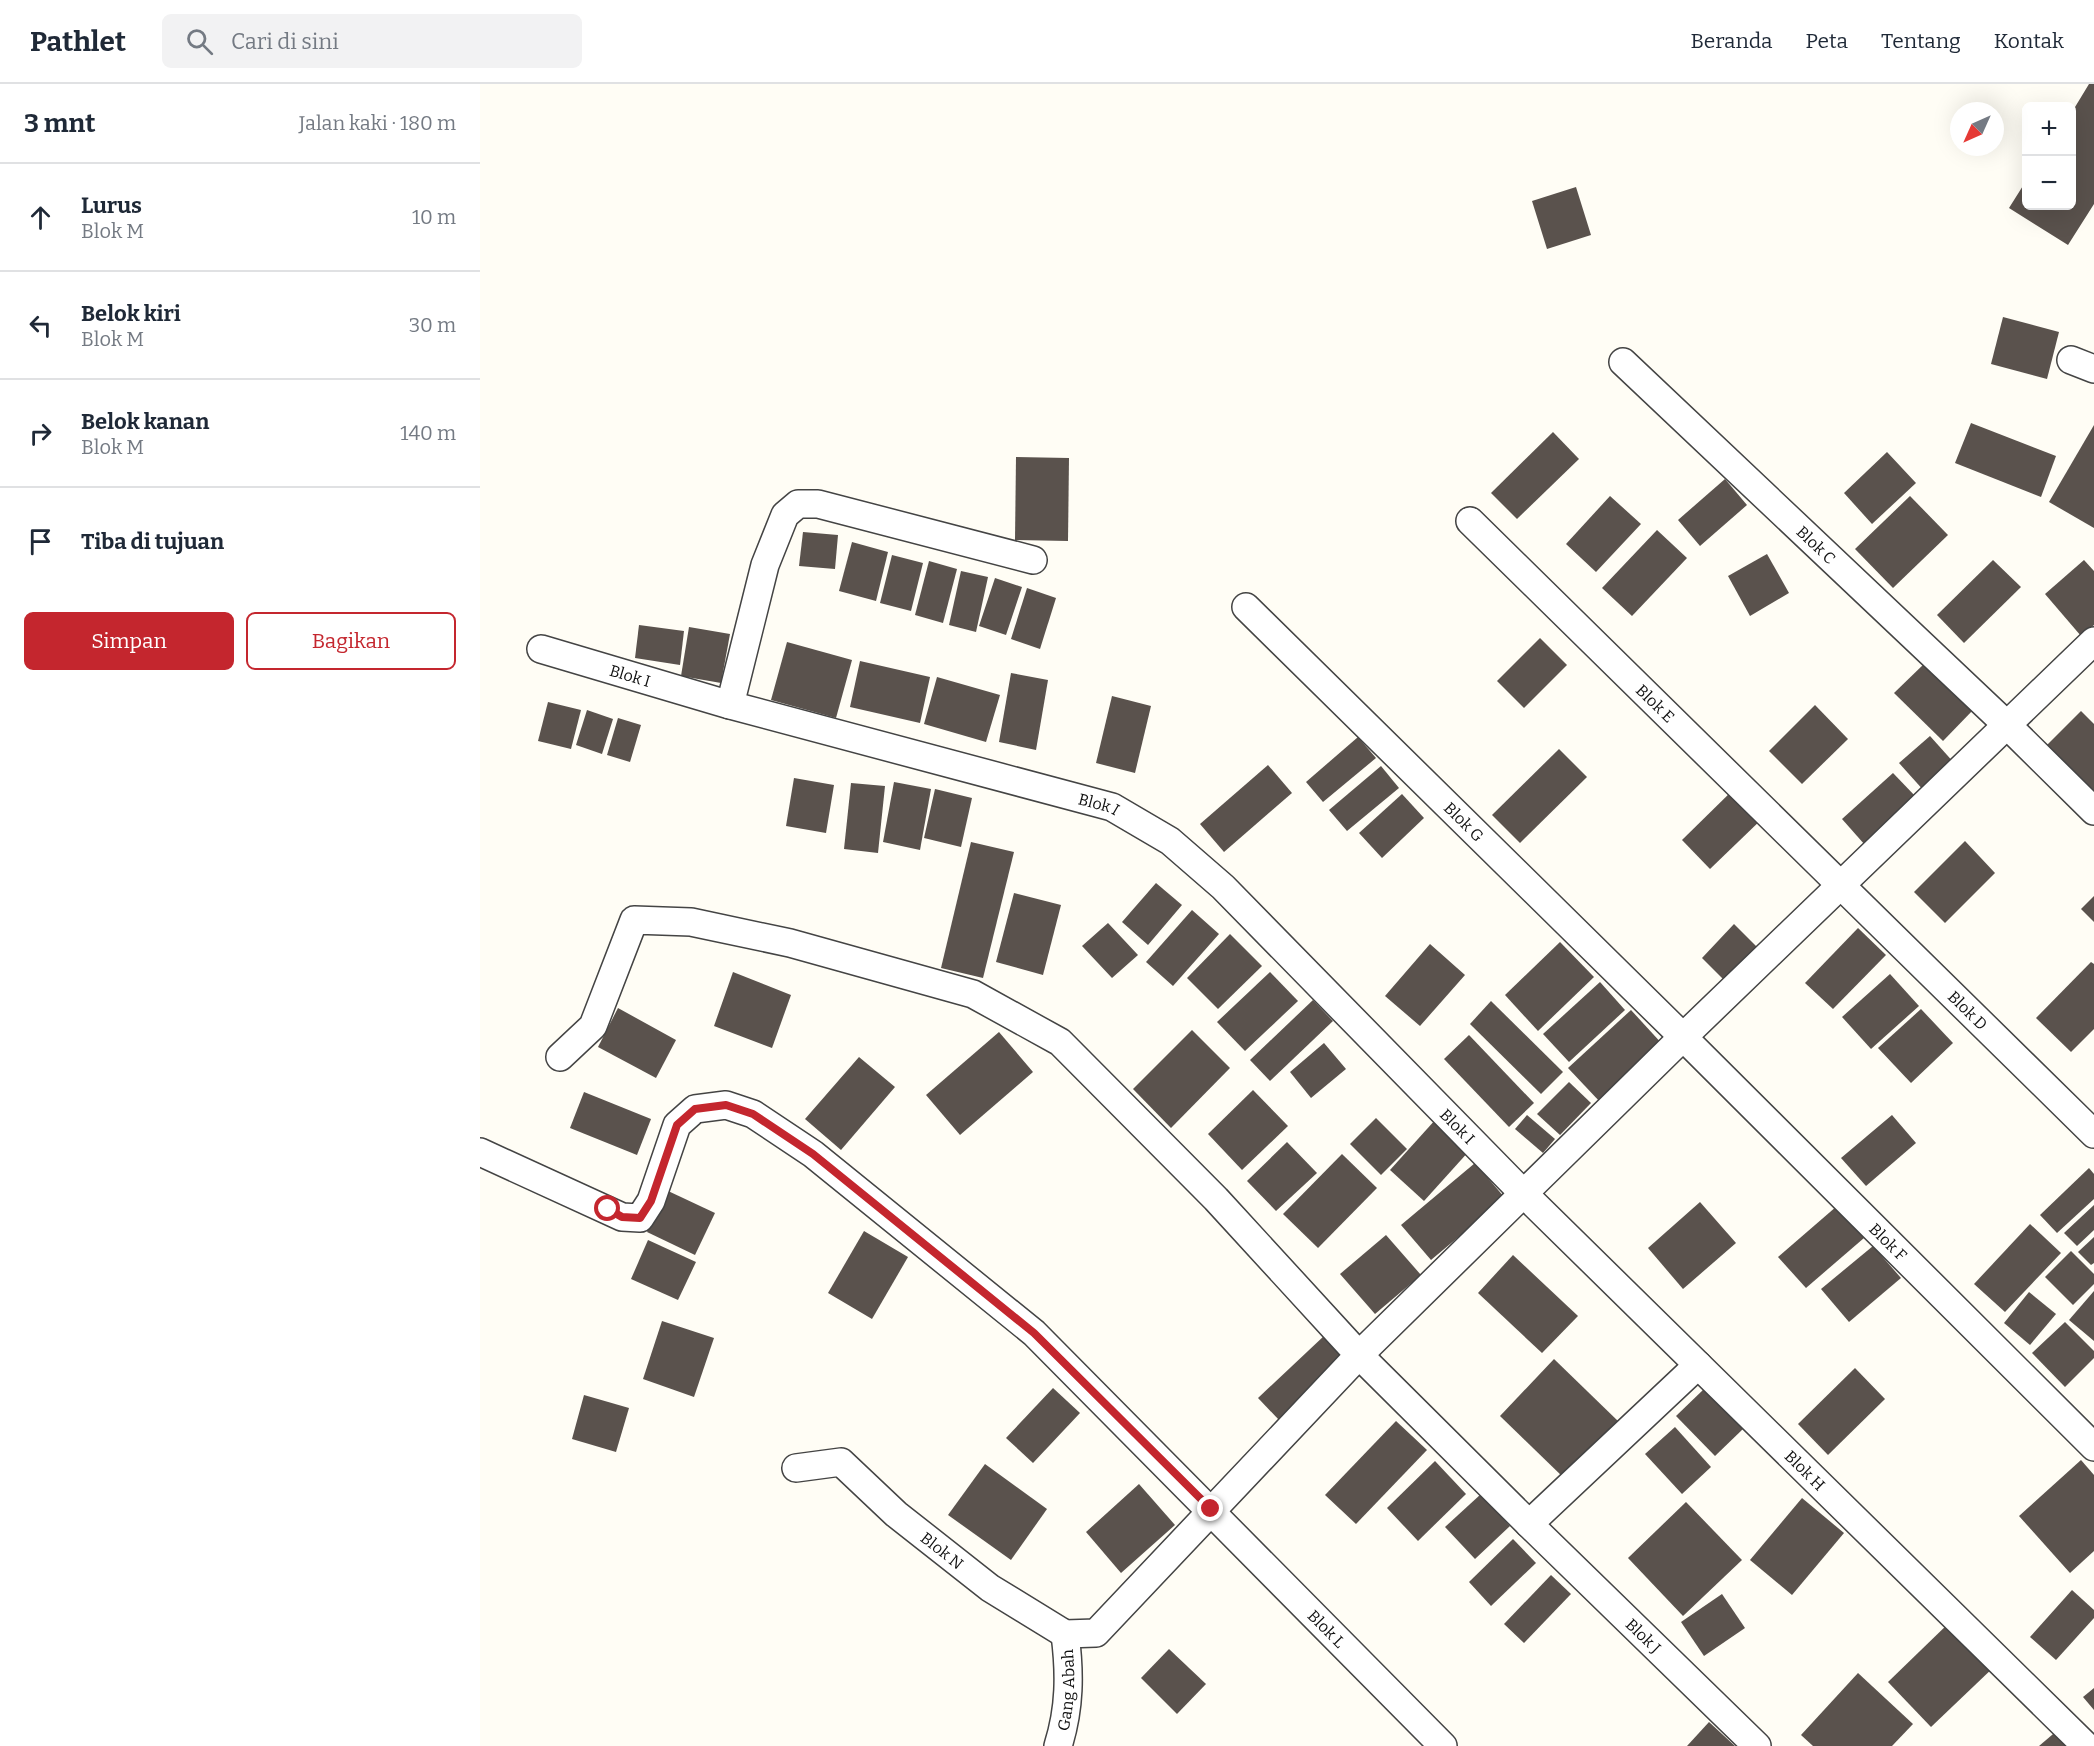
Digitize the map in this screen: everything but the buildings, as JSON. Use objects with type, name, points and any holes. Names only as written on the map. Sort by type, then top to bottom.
[{"type":"street","name":"Blok C","points":[[1623,362],[2008,726],[2094,812]]},
{"type":"street","points":[[730,705],[765,565],[785,515],[798,504],[818,504],[1033,560]]},
{"type":"street","name":"Blok E","points":[[1470,521],[1840,885]]},
{"type":"street","name":"Blok G","points":[[1246,607],[1683,1037]]},
{"type":"street","points":[[1065,1634],[1096,1633],[1359,1355],[1683,1037],[2094,641]]},
{"type":"street","name":"Blok I","points":[[541,649],[730,705],[1112,807],[1170,841],[1263,928],[1523,1193]]},
{"type":"street","name":"Blok D","points":[[1840,885],[2094,1134]]},
{"type":"street","name":"Blok J","points":[[560,1057],[593,1026],[634,920],[691,922],[790,943],[973,994],[1060,1042],[1216,1199],[1359,1355],[1757,1746]]},
{"type":"street","name":"Blok F","points":[[1683,1037],[2094,1447]]},
{"type":"street","name":"Blok L","points":[[480,1152],[622,1217],[640,1218],[651,1201],[677,1125],[695,1109],[726,1105],[753,1114],[813,1154],[1034,1333],[1211,1509],[1443,1746]]},
{"type":"street","name":"Blok H","points":[[1523,1193],[2086,1746]]},
{"type":"street","points":[[1529,1524],[1698,1365]]},
{"type":"street","name":"Blok N","points":[[796,1468],[841,1462],[896,1514],[990,1588],[1065,1634]]},
{"type":"street","name":"Gang Abah","points":[[1058,1746],[1065,1726],[1070,1676],[1065,1634]]},
{"type":"route","points":[[608,1209],[622,1217],[640,1218],[651,1201],[677,1125],[695,1109],[726,1105],[753,1114],[813,1154],[1034,1333],[1211,1509]]}]
